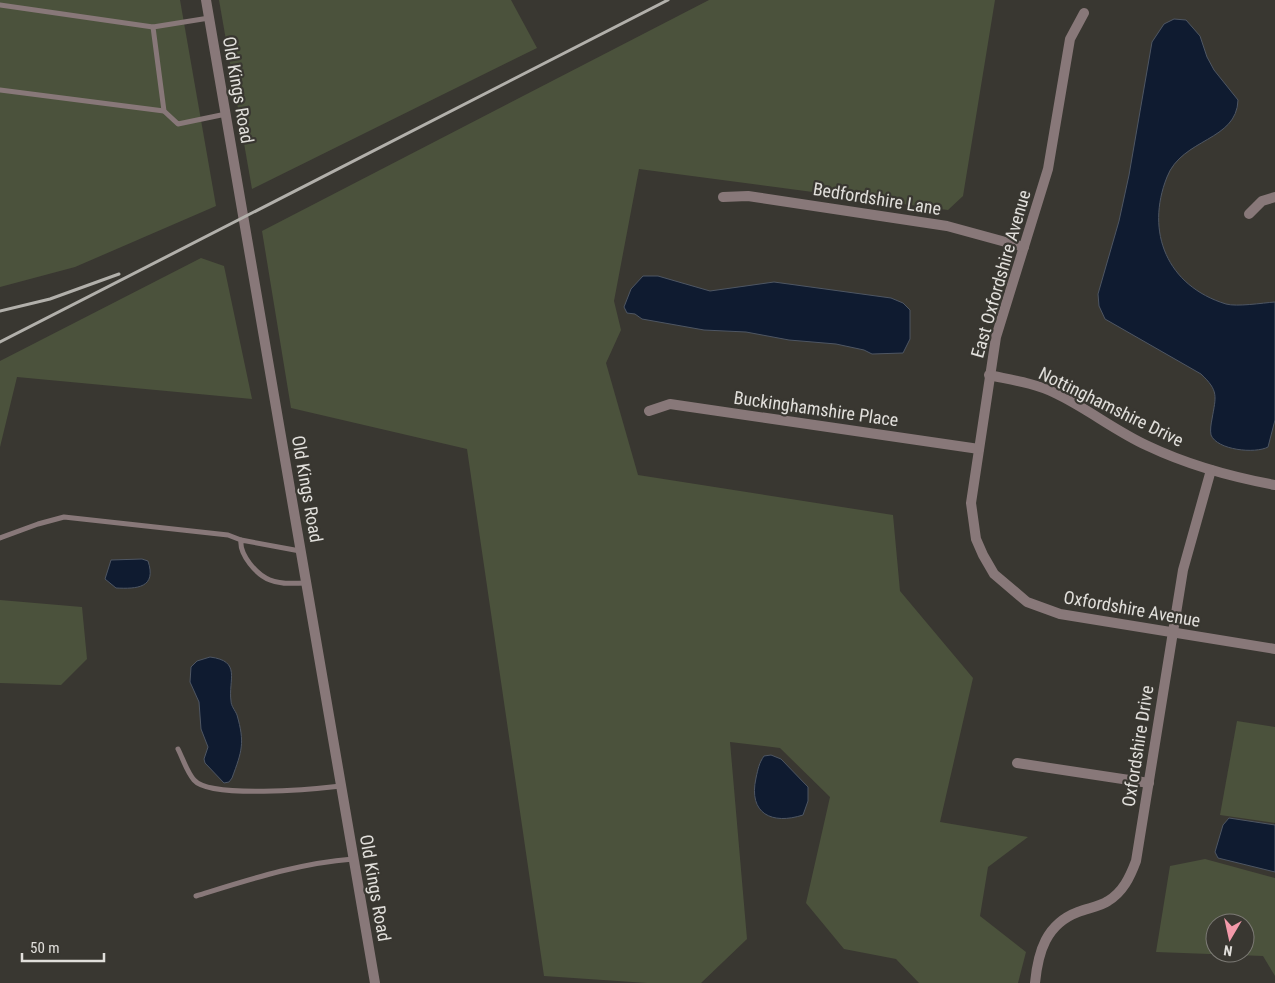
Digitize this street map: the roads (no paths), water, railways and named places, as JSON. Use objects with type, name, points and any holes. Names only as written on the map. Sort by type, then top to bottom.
[{"type":"street","name":"Old Kings Road","points":[[206,0],[375,983]]},
{"type":"street","name":"East Oxfordshire Avenue","points":[[994,574],[983,555],[973,522],[971,504],[989,375],[996,337],[1048,170],[1070,39],[1084,13]]},
{"type":"street","name":"Bedfordshire Lane","points":[[723,197],[748,196],[947,226],[1024,247]]},
{"type":"street","points":[[1249,214],[1262,201],[1275,198]]},
{"type":"street","name":"Nottinghamshire Drive","points":[[989,375],[1032,384],[1056,394],[1114,430],[1172,457],[1211,470],[1275,485]]},
{"type":"street","name":"Buckinghamshire Place","points":[[649,411],[670,404],[979,449]]},
{"type":"street","name":"Oxfordshire Drive","points":[[1035,983],[1037,961],[1042,946],[1057,925],[1067,917],[1108,901],[1120,891],[1130,878],[1136,861],[1185,561],[1211,470]]},
{"type":"street","name":"Oxfordshire Avenue","points":[[994,574],[1012,591],[1042,609],[1060,614],[1275,648]]},
{"type":"street","points":[[1017,763],[1149,783]]},
{"type":"lane","points":[[0,5],[152,27],[209,18]]},
{"type":"lane","points":[[152,27],[164,111]]},
{"type":"lane","points":[[0,90],[164,111],[178,124],[226,114]]},
{"type":"lane","points":[[0,538],[38,524],[71,518],[228,535],[241,540],[301,551]]},
{"type":"lane","points":[[241,540],[240,548],[247,560],[268,580],[277,582],[306,582]]},
{"type":"lane","points":[[178,749],[194,781],[208,788],[252,790],[316,789],[341,786]]},
{"type":"lane","points":[[196,896],[275,872],[331,861],[354,859]]},
{"type":"water","points":[[1174,19],[1186,20],[1200,36],[1207,57],[1214,70],[1238,100],[1235,113],[1229,124],[1184,154],[1174,164],[1167,177],[1161,198],[1160,237],[1166,254],[1176,270],[1189,284],[1206,296],[1231,305],[1275,302],[1275,420],[1268,447],[1262,449],[1237,449],[1228,447],[1215,440],[1211,435],[1211,425],[1215,394],[1207,380],[1201,374],[1105,319],[1099,306],[1098,294],[1119,221],[1129,175],[1152,42],[1164,24]]},
{"type":"water","points":[[643,276],[658,276],[710,291],[774,282],[891,298],[903,303],[910,310],[910,339],[903,353],[872,354],[864,350],[836,344],[789,340],[746,332],[704,330],[642,319],[635,314],[627,313],[624,307],[631,289]]},
{"type":"water","points":[[142,559],[148,561],[150,570],[150,577],[143,585],[131,588],[116,588],[105,579],[111,560]]},
{"type":"water","points":[[210,657],[220,659],[230,667],[231,703],[237,715],[242,740],[232,778],[229,782],[224,783],[205,763],[204,759],[208,747],[201,729],[199,702],[190,682],[191,667],[197,661]]},
{"type":"water","points":[[771,755],[781,759],[808,787],[808,801],[803,815],[781,819],[765,814],[759,808],[754,790],[757,775],[764,756]]},
{"type":"water","points":[[1229,818],[1275,825],[1275,872],[1218,858],[1215,852],[1223,825]]},
{"type":"railway","points":[[0,342],[668,0]]},
{"type":"railway","points":[[0,311],[50,299],[119,274]]}]
